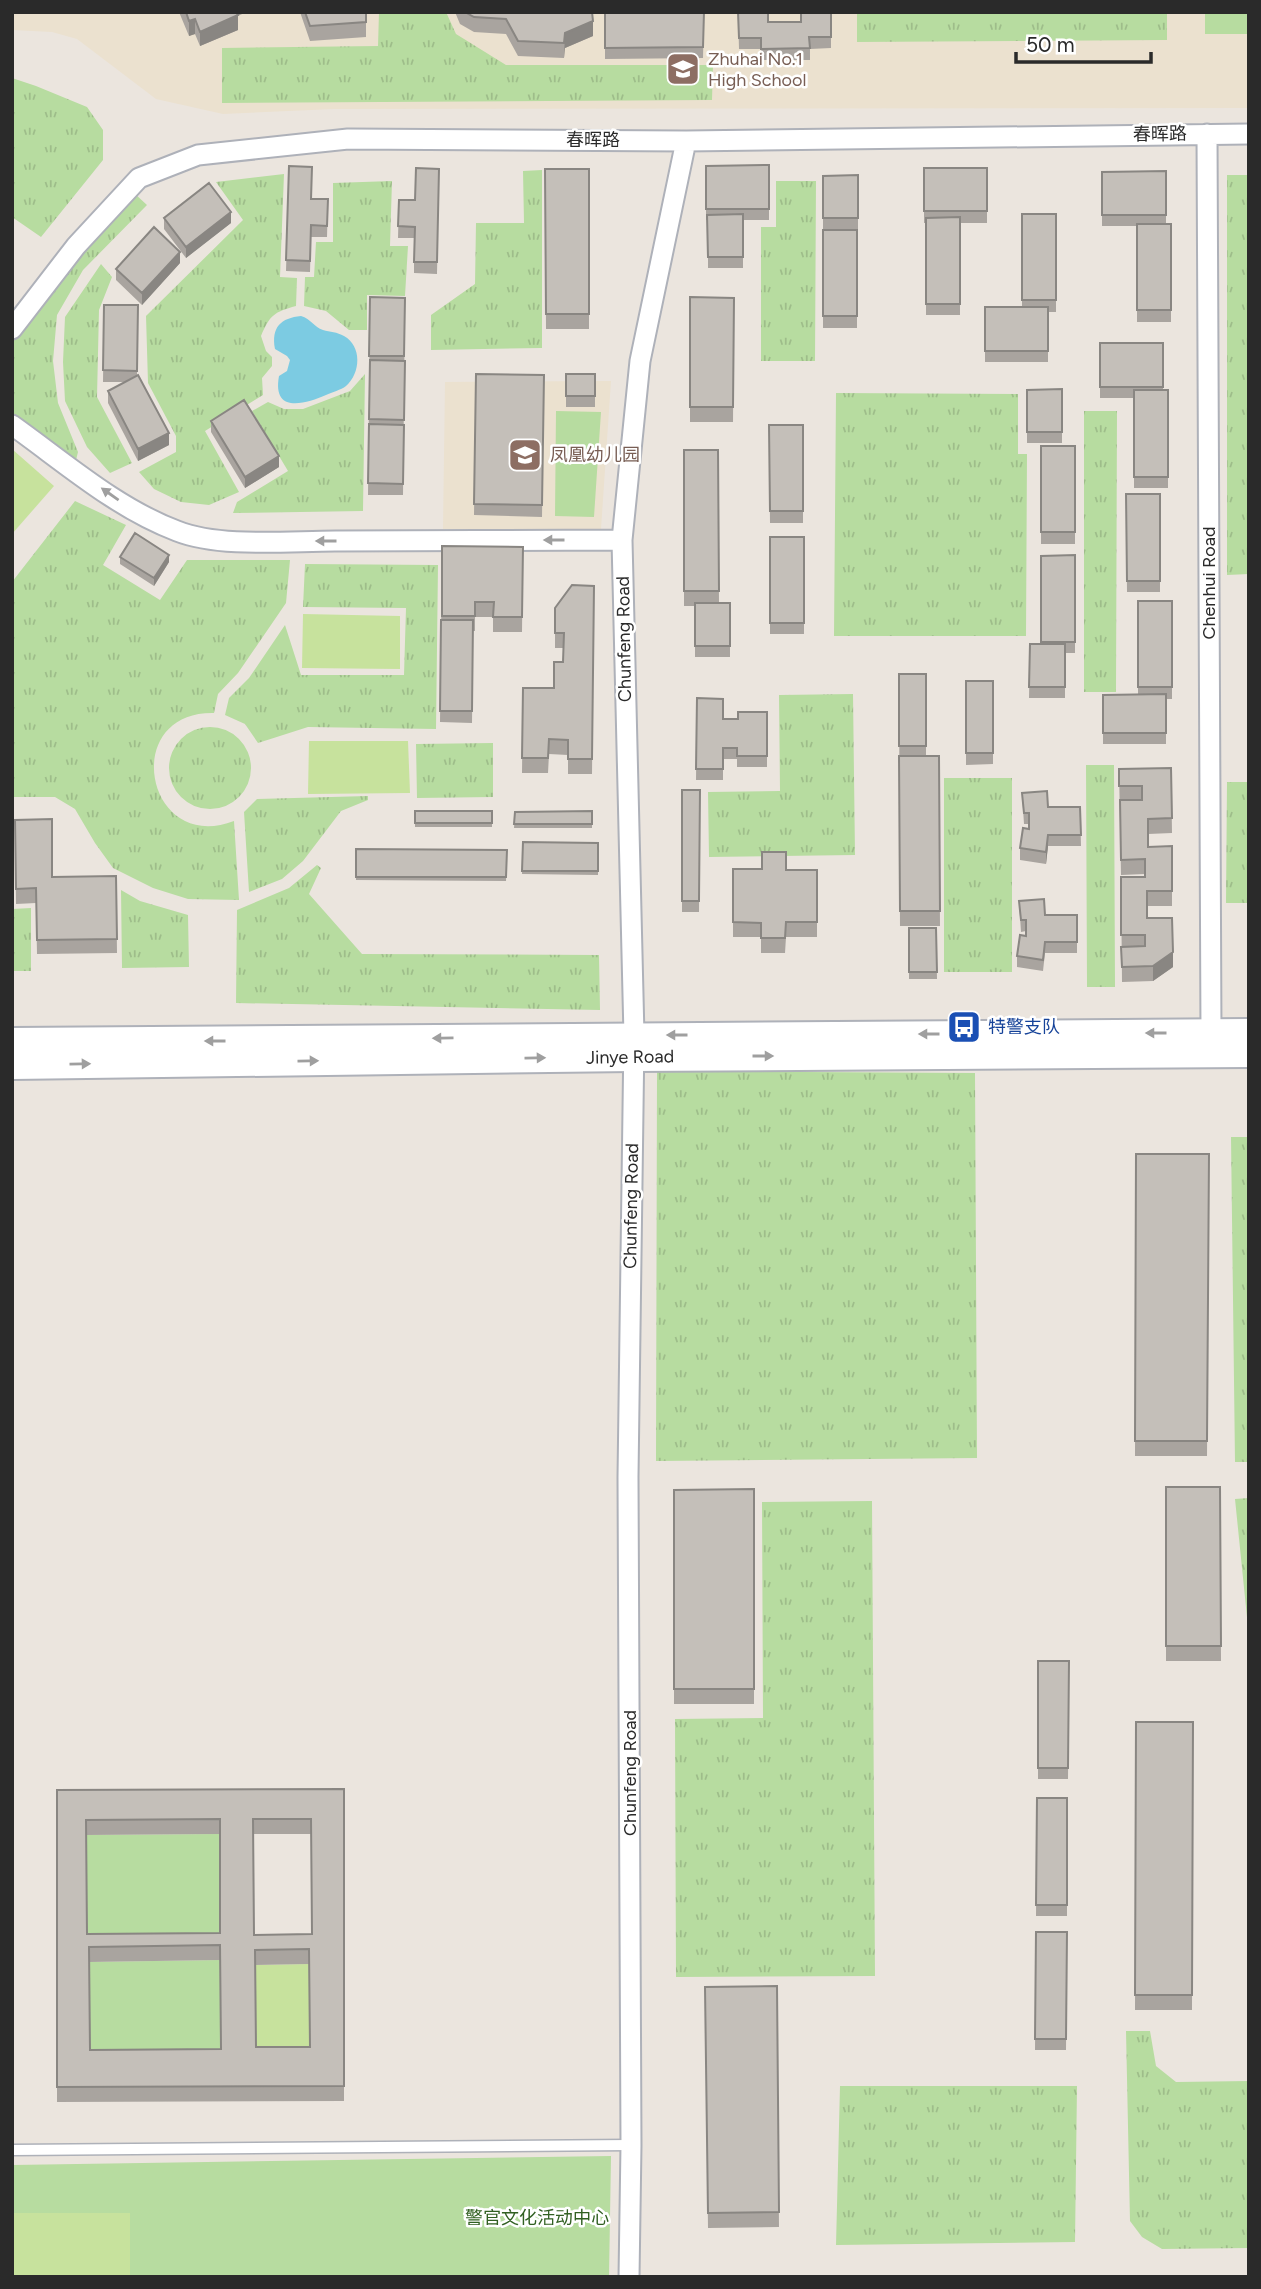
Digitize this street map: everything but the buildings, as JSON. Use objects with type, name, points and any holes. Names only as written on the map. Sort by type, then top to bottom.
[{"type":"main road","name":"Jinye Road","points":[[12,1065],[633,1046],[1249,1033]]},
{"type":"main road","name":"Jinye Road","points":[[12,1042],[1249,1052]]},
{"type":"street","name":"Chenhui Road","points":[[1207,134],[1211,1033]]},
{"type":"street","name":"春晖路","points":[[12,329],[76,246],[139,178],[198,155],[348,139],[686,141],[1249,134]]},
{"type":"street","name":"Chunfeng Road","points":[[629,2277],[631,2145],[628,1466],[633,1046],[622,540],[640,361],[686,141]]},
{"type":"street","points":[[12,425],[138,513],[178,532],[198,538],[298,541],[622,540]]},
{"type":"lane","points":[[12,2150],[631,2145]]},
{"type":"shaded area","name":"Zhuhai No.1 High School","points":[[12,12],[1249,12],[1249,108],[334,109],[223,114],[156,99],[77,39],[52,32],[12,30]]},
{"type":"shaded area","name":"凤凰幼儿园","points":[[611,381],[601,529],[443,529],[445,382]]},
{"type":"green space","points":[[379,12],[446,12],[456,34],[506,65],[713,65],[712,100],[222,103],[222,48],[378,46]]},
{"type":"green space","points":[[857,12],[1167,12],[1167,40],[857,42]]},
{"type":"green space","points":[[1205,12],[1249,12],[1249,34],[1205,34]]},
{"type":"green space","points":[[12,78],[87,107],[103,130],[103,160],[41,237],[12,217]]},
{"type":"green space","points":[[542,170],[542,348],[431,350],[431,315],[475,284],[476,223],[524,223],[523,171]]},
{"type":"green space","points":[[284,174],[280,277],[297,278],[296,306],[274,315],[261,336],[266,351],[272,357],[272,366],[262,378],[263,395],[205,431],[239,492],[209,505],[181,502],[154,489],[139,472],[176,452],[176,436],[148,383],[146,316],[243,220],[216,182]]},
{"type":"green space","points":[[1227,175],[1249,175],[1249,574],[1227,575]]},
{"type":"green space","points":[[392,181],[390,246],[408,246],[405,296],[367,295],[367,330],[349,330],[326,311],[304,306],[305,277],[314,277],[316,242],[333,242],[333,183]]},
{"type":"green space","points":[[776,181],[816,181],[815,361],[761,361],[761,227],[776,227]]},
{"type":"green space","points":[[134,193],[147,205],[83,270],[57,315],[53,361],[58,403],[78,452],[76,460],[12,414],[12,338],[77,252]]},
{"type":"green space","points":[[101,264],[112,277],[99,310],[97,397],[132,463],[110,473],[87,447],[65,401],[63,362],[65,317]]},
{"type":"green space","points":[[365,374],[363,511],[233,513],[237,502],[288,471],[252,411],[268,402],[284,409],[303,409],[350,391]]},
{"type":"green space","points":[[836,393],[1018,394],[1018,454],[1027,454],[1026,636],[834,636]]},
{"type":"green space","points":[[556,411],[601,412],[594,517],[555,516]]},
{"type":"green space","points":[[1084,411],[1117,411],[1116,692],[1084,692]]},
{"type":"green space","points":[[12,449],[54,486],[12,534]]},
{"type":"green space","points":[[75,501],[126,525],[103,565],[160,600],[187,560],[290,560],[286,603],[238,673],[218,694],[214,713],[184,718],[165,734],[155,755],[155,779],[164,801],[180,818],[204,826],[234,821],[239,900],[188,899],[153,888],[113,868],[75,809],[55,797],[12,797],[12,582]]},
{"type":"green space","points":[[305,564],[438,565],[436,729],[308,727],[258,743],[245,724],[225,715],[229,698],[249,678],[285,625],[301,675],[404,675],[406,608],[303,607]]},
{"type":"green space","points":[[303,614],[400,616],[400,669],[302,668]]},
{"type":"green space","points":[[853,694],[855,855],[709,857],[708,792],[780,791],[779,695]]},
{"type":"green space","points":[[202,727],[218,727],[233,734],[244,745],[251,760],[248,784],[239,797],[218,809],[202,809],[187,802],[176,791],[169,776],[169,760],[176,745],[187,734]]},
{"type":"green space","points":[[309,741],[408,741],[410,793],[308,794]]},
{"type":"green space","points":[[493,743],[493,797],[417,798],[416,744]]},
{"type":"green space","points":[[1086,765],[1114,765],[1115,987],[1087,987]]},
{"type":"green space","points":[[944,778],[1012,778],[1012,972],[944,972]]},
{"type":"green space","points":[[1227,782],[1249,782],[1249,903],[1226,903]]},
{"type":"green space","points":[[368,796],[368,800],[341,811],[303,861],[282,879],[249,892],[244,812],[257,799]]},
{"type":"green space","points":[[317,865],[321,868],[309,894],[362,954],[599,955],[600,1010],[236,1003],[237,910],[289,888]]},
{"type":"green space","points":[[121,890],[140,901],[188,915],[189,967],[122,968]]},
{"type":"green space","points":[[31,908],[31,971],[12,971],[12,909]]},
{"type":"green space","points":[[657,1071],[975,1073],[977,1458],[656,1461]]},
{"type":"green space","points":[[1231,1137],[1249,1137],[1249,1462],[1235,1462]]},
{"type":"green space","points":[[1249,1498],[1249,1637],[1235,1499]]},
{"type":"green space","points":[[872,1501],[875,1976],[676,1977],[675,1719],[763,1718],[762,1502]]},
{"type":"green space","points":[[220,1834],[220,1948],[87,1948],[86,1835]]},
{"type":"green space","points":[[220,1960],[221,2064],[90,2065],[89,1962]]},
{"type":"green space","points":[[309,1964],[310,2061],[256,2062],[255,1965]]},
{"type":"green space","points":[[1126,2031],[1150,2031],[1156,2066],[1176,2082],[1249,2081],[1249,2248],[1162,2249],[1142,2237],[1130,2221]]},
{"type":"green space","points":[[840,2086],[1077,2086],[1075,2242],[836,2245]]},
{"type":"green space","name":"警官文化活动中心","points":[[611,2156],[609,2277],[12,2277],[12,2165]]},
{"type":"green space","points":[[12,2213],[130,2213],[130,2277],[12,2277]]},
{"type":"water","points":[[301,316],[320,329],[350,340],[356,353],[357,367],[351,381],[344,387],[309,401],[292,403],[280,396],[278,388],[279,376],[287,371],[290,360],[275,349],[274,341],[279,325],[288,319]]},
{"type":"place","name":"Zhuhai No.1 High School","points":[[683,69]]},
{"type":"place","name":"凤凰幼儿园","points":[[525,455]]},
{"type":"place","name":"特警支队","points":[[964,1027]]}]
